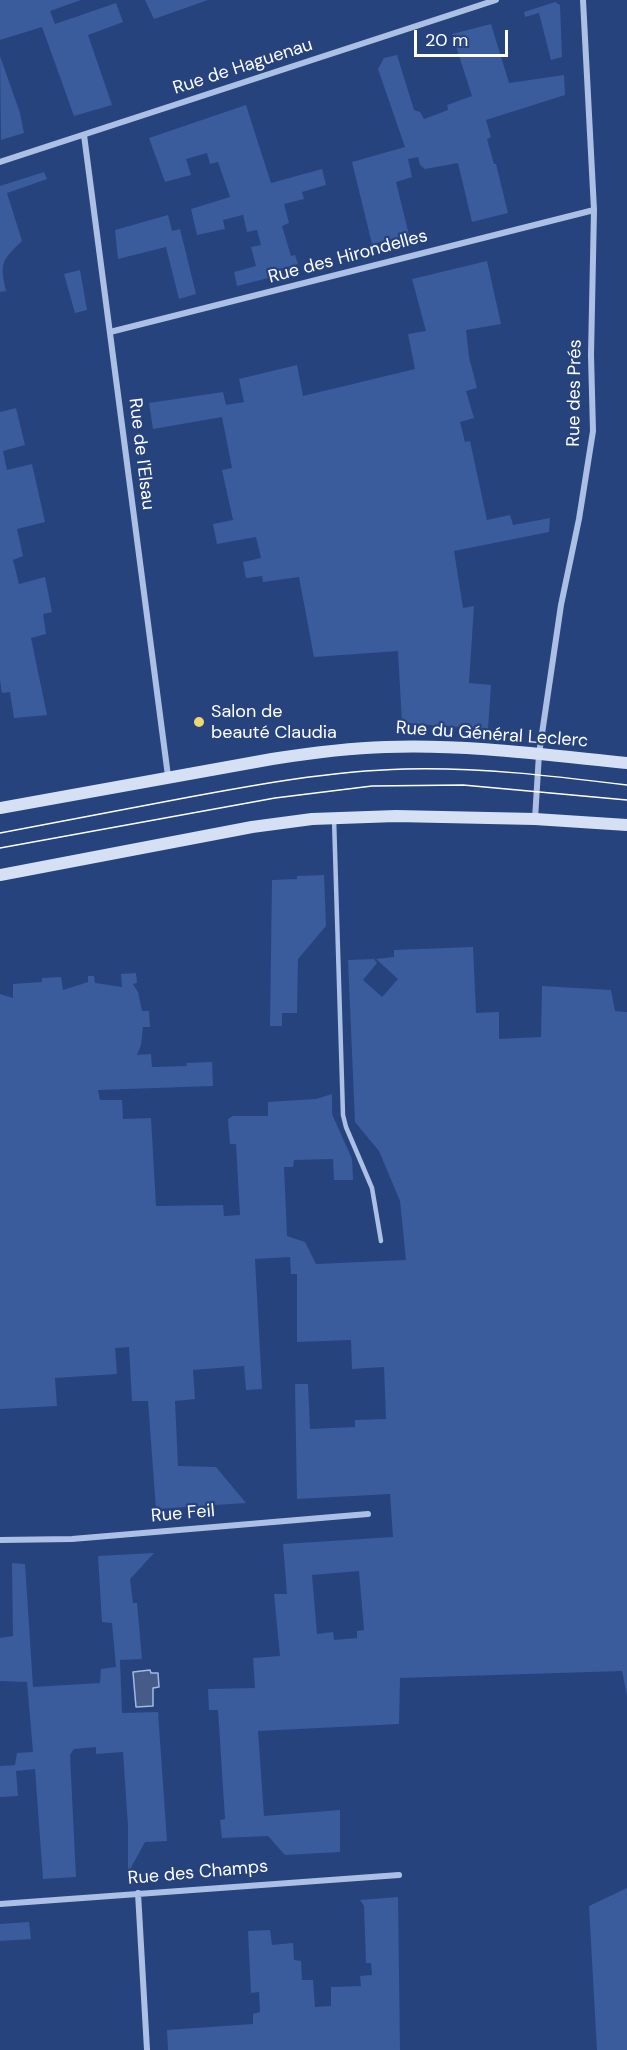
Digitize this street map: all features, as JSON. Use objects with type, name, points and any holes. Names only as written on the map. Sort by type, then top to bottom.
[{"type":"main road","name":"Rue du Général Leclerc","points":[[0,808],[168,776],[309,753],[385,747],[470,748],[627,763]]},
{"type":"main road","points":[[0,875],[252,827],[334,818],[396,816],[535,819],[627,825]]},
{"type":"street","name":"Rue de Haguenau","points":[[0,162],[496,0]]},
{"type":"street","name":"Rue des Prés","points":[[535,819],[539,754],[561,605],[578,528],[593,431],[591,355],[594,210],[583,0]]},
{"type":"street","name":"Rue de l'Elsau","points":[[84,135],[168,776]]},
{"type":"street","name":"Rue des Hirondelles","points":[[110,332],[594,210]]},
{"type":"street","name":"Rue Feil","points":[[0,1540],[72,1539],[368,1514]]},
{"type":"street","name":"Rue des Champs","points":[[0,1904],[399,1875]]},
{"type":"street","points":[[138,1893],[147,2050]]},
{"type":"lane","points":[[334,818],[344,1115],[346,1127],[372,1188],[381,1241]]},
{"type":"shaded area","points":[[0,0],[81,0],[50,11],[55,24],[116,3],[123,22],[88,35],[112,105],[74,116],[42,27],[0,40]]},
{"type":"shaded area","points":[[145,0],[208,0],[154,19]]},
{"type":"shaded area","points":[[555,2],[560,5],[562,57],[551,60],[539,13],[525,17],[524,12]]},
{"type":"shaded area","points":[[491,24],[509,83],[564,75],[565,95],[486,120],[491,137],[487,139],[494,164],[496,164],[508,213],[472,222],[458,163],[425,169],[420,165],[418,157],[408,159],[412,177],[396,182],[409,235],[372,244],[352,162],[405,147],[378,69],[384,58],[397,55],[414,110],[420,112],[424,119],[448,110],[447,105],[472,96],[452,34]]},
{"type":"shaded area","points":[[0,56],[20,113],[24,133],[1,140]]},
{"type":"shaded area","points":[[246,105],[271,183],[322,169],[326,185],[302,192],[304,199],[284,204],[289,223],[282,226],[291,256],[295,255],[298,264],[277,270],[280,275],[237,286],[234,272],[256,266],[251,247],[261,245],[257,230],[247,232],[243,215],[223,220],[225,229],[197,235],[191,209],[230,197],[218,162],[210,164],[207,153],[186,159],[191,175],[165,182],[149,138]]},
{"type":"shaded area","points":[[44,172],[47,179],[7,193],[22,241],[6,258],[3,274],[6,291],[0,292],[0,186]]},
{"type":"shaded area","points":[[168,215],[172,231],[180,229],[196,294],[179,299],[166,247],[118,259],[115,230]]},
{"type":"shaded area","points":[[487,261],[501,324],[466,330],[469,357],[477,388],[466,391],[474,418],[460,422],[465,442],[470,441],[487,520],[510,515],[513,525],[550,518],[549,532],[454,551],[463,608],[474,606],[469,683],[491,685],[488,729],[402,723],[398,651],[314,657],[299,577],[263,582],[262,576],[246,578],[243,562],[261,558],[256,537],[217,544],[213,524],[233,520],[222,470],[232,468],[222,417],[153,429],[149,403],[223,392],[226,405],[244,402],[239,379],[297,365],[303,396],[415,369],[408,334],[426,331],[412,279]]},
{"type":"shaded area","points":[[80,270],[87,310],[75,313],[64,274]]},
{"type":"shaded area","points":[[16,408],[25,445],[3,451],[7,470],[32,464],[45,522],[17,529],[23,556],[13,560],[19,584],[45,577],[52,612],[43,614],[46,634],[31,638],[47,715],[14,718],[10,692],[2,693],[0,680],[0,412]]},
{"type":"shaded area","points":[[324,875],[326,926],[298,959],[297,1013],[282,1013],[282,1026],[270,1026],[272,880]]},
{"type":"shaded area","points":[[473,947],[476,1013],[499,1012],[499,1039],[541,1037],[542,986],[611,990],[615,1011],[627,1012],[627,1695],[622,1671],[400,1678],[399,1724],[258,1731],[264,1816],[340,1810],[340,1852],[285,1855],[268,1836],[222,1838],[220,1820],[225,1819],[218,1710],[209,1710],[208,1689],[255,1688],[253,1658],[280,1656],[274,1594],[287,1594],[283,1544],[393,1537],[390,1494],[297,1499],[295,1384],[308,1384],[310,1429],[355,1427],[355,1420],[386,1419],[384,1367],[352,1369],[351,1340],[297,1342],[297,1274],[291,1274],[290,1257],[255,1259],[262,1389],[246,1390],[244,1366],[193,1370],[195,1399],[175,1401],[178,1466],[216,1467],[246,1503],[156,1509],[148,1401],[132,1401],[129,1347],[115,1348],[117,1374],[55,1378],[57,1406],[0,1409],[0,994],[13,998],[13,984],[42,982],[42,978],[61,977],[63,990],[88,982],[88,976],[94,976],[95,983],[122,987],[121,974],[136,973],[137,983],[133,984],[138,992],[142,1011],[149,1011],[150,1027],[143,1027],[141,1045],[137,1055],[151,1054],[152,1067],[187,1066],[186,1063],[212,1062],[213,1086],[98,1090],[100,1100],[122,1100],[123,1119],[151,1118],[156,1206],[223,1205],[224,1216],[240,1215],[236,1144],[230,1144],[228,1119],[233,1116],[268,1116],[268,1102],[316,1099],[332,1094],[332,1114],[352,1159],[353,1180],[334,1180],[333,1159],[294,1160],[293,1167],[284,1167],[287,1236],[305,1242],[316,1264],[406,1260],[400,1201],[379,1151],[355,1122],[348,960],[374,959],[377,963],[363,980],[382,997],[398,979],[376,959],[394,957],[394,950]],"holes":[[[359,1571],[364,1630],[357,1631],[357,1638],[334,1640],[333,1632],[317,1634],[312,1575]]]},
{"type":"shaded area","points":[[154,1553],[130,1579],[133,1603],[137,1603],[142,1659],[120,1660],[122,1713],[158,1712],[167,1841],[145,1842],[128,1873],[128,1826],[123,1752],[96,1754],[96,1747],[74,1749],[70,1755],[76,1877],[43,1879],[35,1769],[16,1771],[18,1796],[0,1797],[0,1766],[15,1765],[17,1753],[33,1752],[27,1682],[0,1681],[0,1638],[13,1636],[12,1563],[25,1564],[33,1687],[100,1683],[101,1669],[116,1667],[112,1623],[102,1622],[98,1556]]},
{"type":"shaded area","points":[[150,1670],[151,1673],[158,1673],[159,1687],[153,1688],[153,1706],[136,1707],[133,1672]]},
{"type":"shaded area","points":[[627,1888],[627,2050],[597,2050],[589,1906]]},
{"type":"shaded area","points":[[398,1897],[400,2050],[168,2050],[167,2030],[253,2024],[253,2014],[260,2012],[259,1992],[251,1993],[248,1931],[270,1930],[272,1945],[293,1943],[294,1960],[301,1961],[302,1980],[313,1980],[315,2007],[331,2006],[331,1987],[361,1986],[360,1976],[372,1975],[371,1963],[366,1963],[364,1906],[360,1900]]},
{"type":"shaded area","points":[[29,1922],[31,1939],[0,1941],[0,1924]]},
{"type":"tram line","points":[[0,833],[263,784],[377,770],[488,771],[627,785]]},
{"type":"tram line","points":[[0,848],[275,798],[372,786],[463,785],[627,800]]},
{"type":"place","name":"Salon de beauté Claudia","points":[[199,722]]}]
